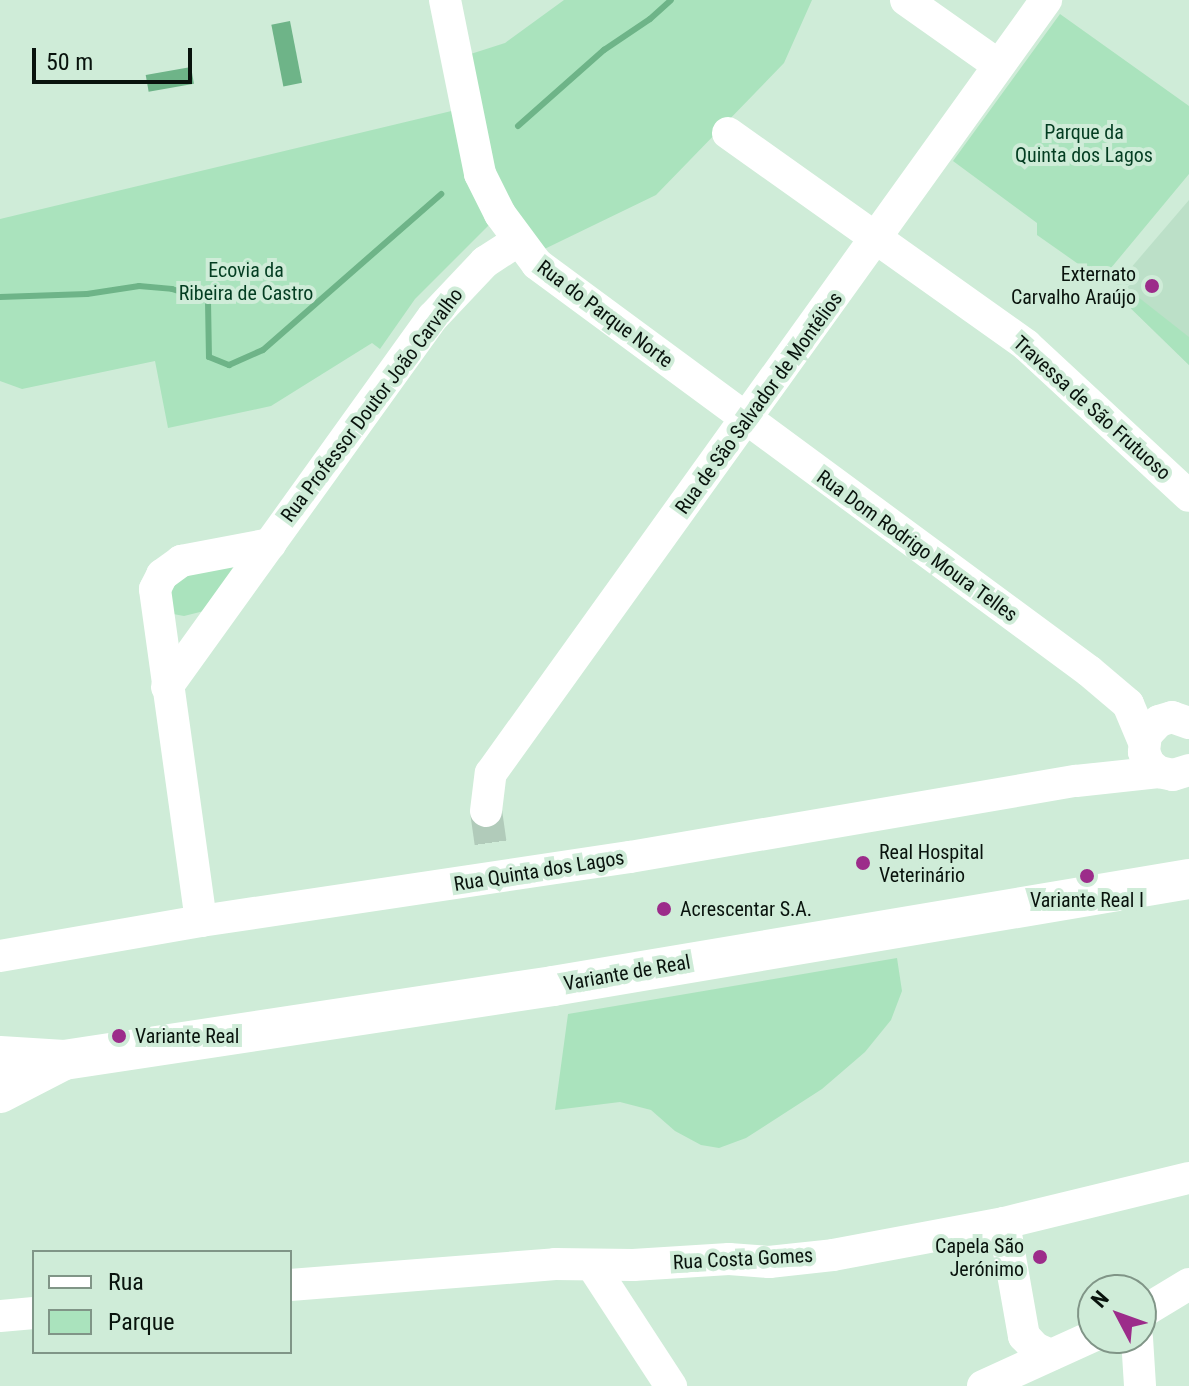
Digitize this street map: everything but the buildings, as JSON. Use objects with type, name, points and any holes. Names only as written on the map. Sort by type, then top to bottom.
[{"type":"main road","name":"Variante de Real","points":[[0,1056],[64,1060],[553,986],[1189,879]]},
{"type":"main road","name":"Variante de Real","points":[[0,1093],[64,1060]]},
{"type":"street","name":"Rua do Parque Norte","points":[[445,0],[480,174],[517,241],[537,264],[594,309],[746,421]]},
{"type":"street","points":[[906,0],[998,65]]},
{"type":"street","name":"Rua de São Salvador de Montélios","points":[[486,811],[491,773],[1046,0]]},
{"type":"street","name":"Travessa de São Frutuoso","points":[[728,133],[1026,345],[1189,496]]},
{"type":"street","name":"Rua Professor Doutor João Carvalho","points":[[167,687],[433,317],[485,262],[517,241]]},
{"type":"street","name":"Rua Dom Rodrigo Moura Telles","points":[[746,421],[1089,671]]},
{"type":"street","name":"Rua Professor Doutor João Carvalho","points":[[201,921],[155,589],[162,575],[181,561],[270,544]]},
{"type":"street","points":[[158,622],[165,627],[211,622]]},
{"type":"street","points":[[1089,671],[1184,721]]},
{"type":"street","points":[[1089,671],[1128,704],[1159,759]]},
{"type":"street","name":"Rua Quinta dos Lagos","points":[[0,956],[494,866],[1076,781],[1120,766],[1159,759],[1154,724],[1166,718],[1184,721]]},
{"type":"street","name":"Rua Costa Gomes","points":[[292,1285],[555,1264],[729,1259],[769,1262],[833,1255],[1004,1223],[1189,1178]]},
{"type":"street","points":[[1004,1223],[1024,1336],[1035,1348],[1051,1355]]},
{"type":"street","points":[[592,1265],[671,1386]]},
{"type":"street","points":[[1157,1303],[1189,1284]]},
{"type":"street","points":[[0,1316],[32,1313]]},
{"type":"street","points":[[983,1386],[1077,1343]]},
{"type":"street","points":[[1138,1354],[1140,1386]]},
{"type":"shaded area","points":[[290,21],[302,83],[283,86],[271,25]]},
{"type":"shaded area","points":[[191,67],[194,84],[149,92],[146,75]]},
{"type":"shaded area","name":"Externato Carvalho Araújo","points":[[1189,200],[1189,365],[1112,290]]},
{"type":"green space","name":"Ecovia da Ribeira de Castro","points":[[564,0],[812,0],[784,63],[656,195],[530,256],[499,215],[415,299],[380,349],[372,343],[271,406],[168,428],[155,361],[22,389],[0,381],[0,219],[464,108],[455,59],[505,43]]},
{"type":"green space","name":"Parque da Quinta dos Lagos","points":[[1060,14],[1189,106],[1189,174],[1101,280],[1037,235],[1037,223],[953,161]]},
{"type":"green space","points":[[1119,282],[1189,337],[1189,365],[1112,290]]},
{"type":"green space","points":[[237,564],[204,611],[184,616],[173,614],[166,583],[172,576]]},
{"type":"green space","points":[[897,958],[902,991],[891,1020],[865,1052],[822,1089],[746,1138],[719,1148],[701,1145],[675,1131],[651,1110],[620,1102],[555,1110],[568,1014]]},
{"type":"waterway","points":[[518,126],[604,50],[650,19],[671,0]]},
{"type":"waterway","points":[[0,297],[87,294],[139,286],[172,289],[208,301],[209,357],[229,365],[263,350],[441,194]]},
{"type":"tunnel","points":[[486,811],[492,853]]},
{"type":"place","name":"Externato Carvalho Araújo","points":[[1152,286]]},
{"type":"place","name":"Real Hospital Veterinário","points":[[863,863]]},
{"type":"place","name":"Variante Real I","points":[[1087,876]]},
{"type":"place","name":"Acrescentar S.A.","points":[[664,909]]},
{"type":"place","name":"Variante Real","points":[[119,1036]]},
{"type":"place","name":"Capela São Jerónimo","points":[[1040,1257]]}]
